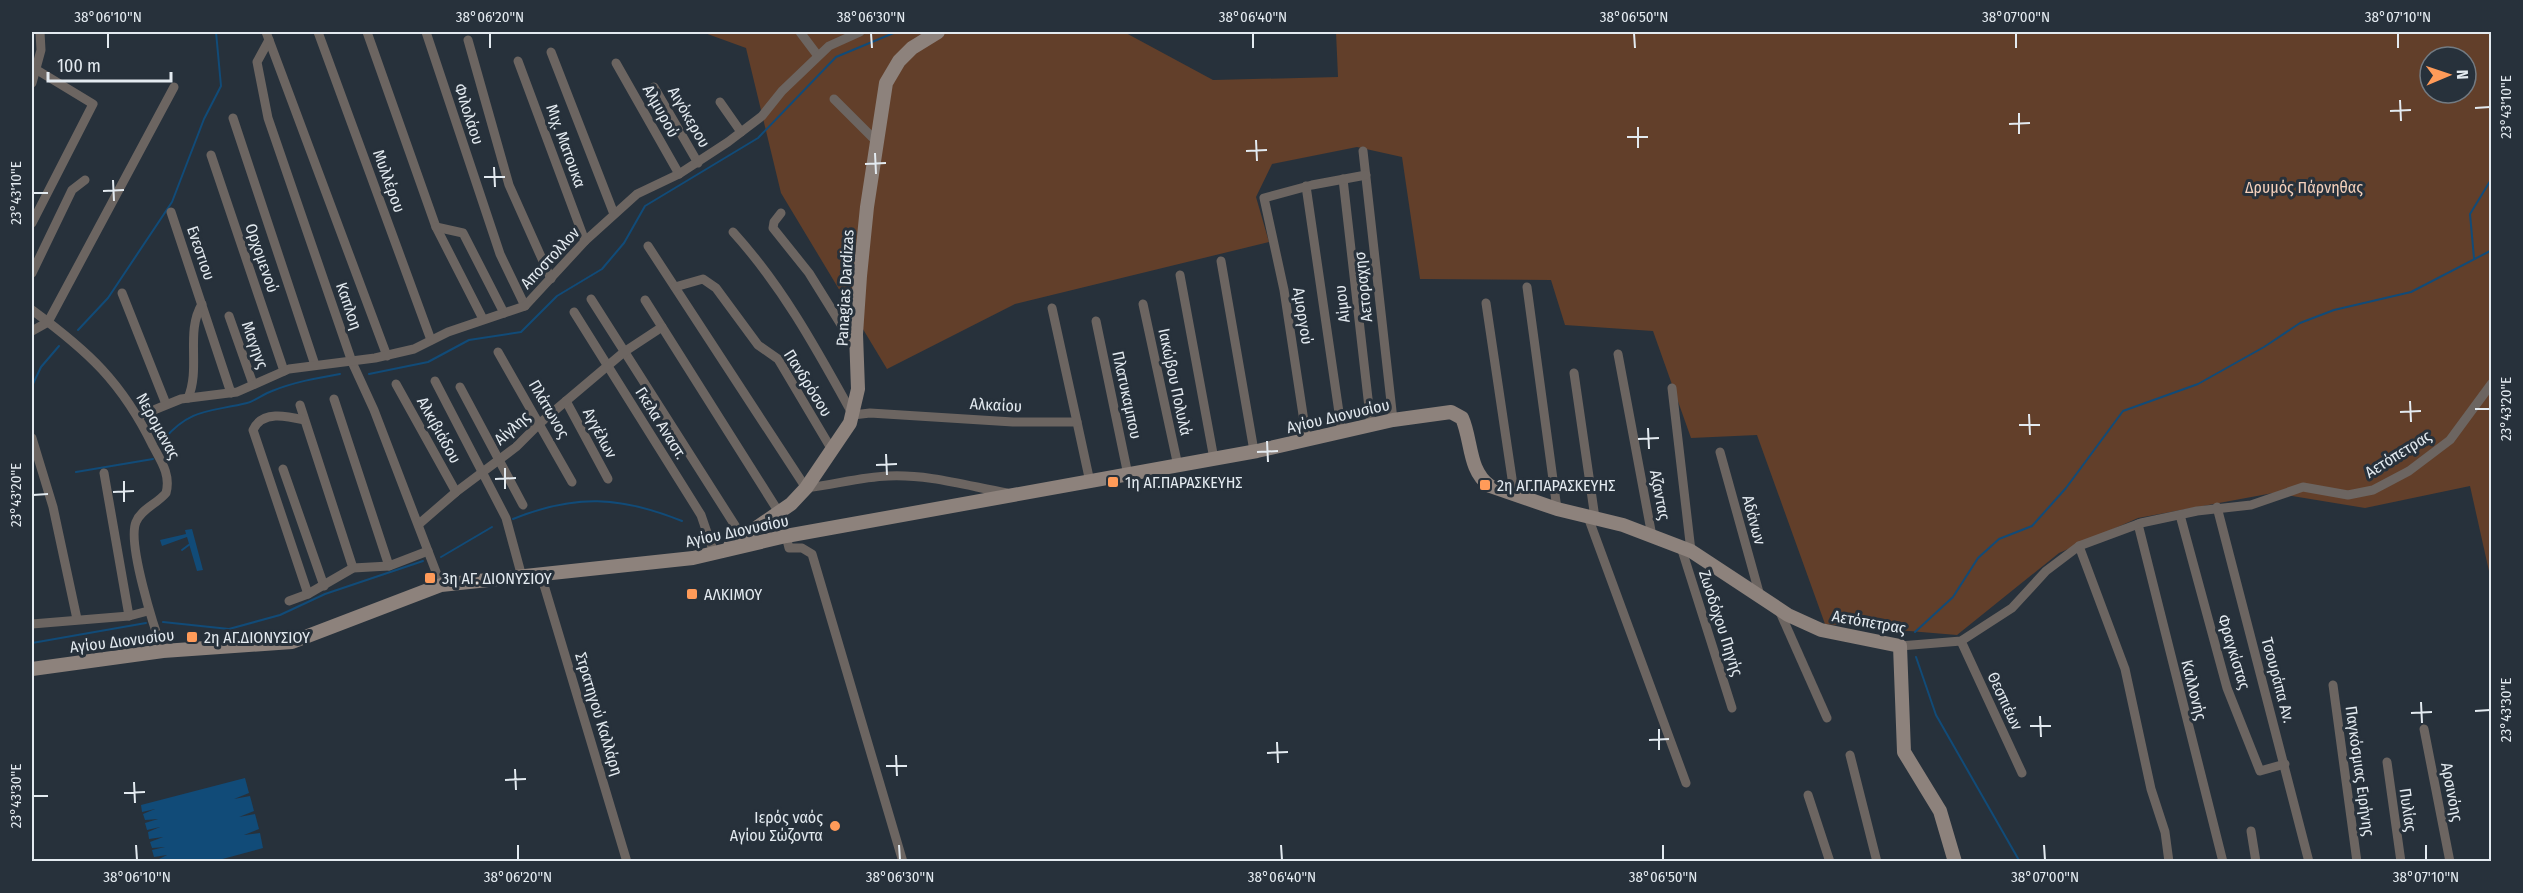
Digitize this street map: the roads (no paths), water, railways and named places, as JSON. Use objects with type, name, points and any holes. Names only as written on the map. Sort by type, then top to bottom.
[{"type":"street","points":[[32,83],[37,70],[36,49],[40,32]]},
{"type":"street","name":"Μυλλέρου","points":[[318,32],[431,340]]},
{"type":"street","points":[[367,32],[436,227],[483,319]]},
{"type":"street","name":"Φιλολάου","points":[[426,32],[500,254],[525,306]]},
{"type":"street","points":[[800,32],[818,56]]},
{"type":"street","name":"Αποστολλον","points":[[139,416],[166,404],[188,398],[231,393],[285,371],[315,365],[352,362],[414,349],[483,319],[525,306],[585,241],[637,194],[698,163],[741,132],[762,116],[782,91],[829,46],[860,32]]},
{"type":"street","name":"Panagias Dardizas","points":[[719,552],[777,517],[806,488],[850,423],[858,389],[860,276],[886,83],[892,71],[912,48],[938,32]]},
{"type":"street","points":[[268,36],[387,356]]},
{"type":"street","name":"Καπλοη","points":[[268,36],[257,62],[268,118],[352,362],[374,410],[441,585]]},
{"type":"street","points":[[468,40],[509,185],[550,279]]},
{"type":"street","points":[[550,52],[614,214]]},
{"type":"street","name":"Μιχ. Ματουκα","points":[[518,61],[585,241]]},
{"type":"street","name":"Αλμυρού","points":[[616,63],[679,174]]},
{"type":"street","points":[[32,223],[93,104],[37,70]]},
{"type":"street","points":[[32,331],[48,322],[174,87]]},
{"type":"street","name":"Αιγόκερου","points":[[654,87],[698,163]]},
{"type":"street","points":[[834,99],[877,142]]},
{"type":"street","points":[[720,102],[741,132]]},
{"type":"street","points":[[233,118],[315,365]]},
{"type":"street","name":"Αετοραχησ","points":[[1363,151],[1393,420]]},
{"type":"street","name":"Ορχομενού","points":[[211,155],[285,371]]},
{"type":"street","points":[[1342,433],[1306,186],[1365,175]]},
{"type":"street","name":"Αίμου","points":[[1343,179],[1371,425]]},
{"type":"street","points":[[32,273],[75,184],[85,180]]},
{"type":"street","name":"Αμοργού","points":[[1306,186],[1264,198],[1284,290],[1307,441]]},
{"type":"street","name":"Ενεστιου","points":[[171,212],[231,393]]},
{"type":"street","points":[[782,213],[774,222],[773,228],[809,273],[857,351]]},
{"type":"street","points":[[436,227],[463,232],[504,313]]},
{"type":"street","points":[[733,232],[770,275],[789,303],[853,415]]},
{"type":"street","points":[[648,246],[806,488],[855,478],[928,477],[1019,496]]},
{"type":"street","points":[[1221,261],[1254,451]]},
{"type":"street","points":[[1180,275],[1214,459]]},
{"type":"street","name":"Πανδρόσου","points":[[675,287],[703,279],[716,288],[759,345],[778,359],[832,450]]},
{"type":"street","points":[[1527,287],[1557,509]]},
{"type":"street","points":[[122,292],[166,404]]},
{"type":"street","points":[[591,299],[743,538]]},
{"type":"street","points":[[645,300],[777,517],[789,548],[802,548],[812,554],[903,861]]},
{"type":"street","points":[[1486,303],[1514,492]]},
{"type":"street","name":"Ενεστιου","points":[[188,398],[195,378],[195,318],[202,304]]},
{"type":"street","name":"Ιακώβου Πολυλά","points":[[1143,304],[1178,466]]},
{"type":"street","points":[[1052,308],[1090,482]]},
{"type":"street","name":"Νερομανας","points":[[32,310],[97,362],[139,416],[168,478],[166,493],[140,515],[134,529],[148,611],[163,651]]},
{"type":"street","name":"Γκελα Αναστ.","points":[[574,312],[701,515],[719,552]]},
{"type":"street","name":"Μαγηνς","points":[[229,316],[253,384]]},
{"type":"street","name":"Πλατυκαμπου","points":[[1096,321],[1128,475]]},
{"type":"street","name":"Αίγλης","points":[[419,524],[456,492],[516,447],[540,423],[624,352],[662,327]]},
{"type":"street","name":"Πλάτωνος","points":[[498,352],[572,482]]},
{"type":"street","name":"Αζαντας","points":[[1618,354],[1652,536]]},
{"type":"street","points":[[1574,373],[1592,518],[1686,783]]},
{"type":"street","points":[[435,381],[506,518],[522,577]]},
{"type":"street","name":"Αετόπετρας","points":[[1451,412],[1460,415],[1475,467],[1482,480],[1490,486],[1514,492],[1557,509],[1652,536],[1686,549],[1779,609],[1821,630],[1900,646],[1961,641],[2012,608],[2046,571],[2079,546],[2138,524],[2217,507],[2251,505],[2303,487],[2361,495],[2386,484],[2450,440],[2492,383]]},
{"type":"street","name":"Αλκιβιάδου","points":[[396,384],[456,492]]},
{"type":"street","points":[[460,387],[523,505]]},
{"type":"street","name":"Ζωοδὀχου Πηγής","points":[[1672,388],[1686,549],[1732,708]]},
{"type":"street","points":[[334,399],[389,566]]},
{"type":"street","name":"Αγγέλων","points":[[566,401],[608,478]]},
{"type":"street","points":[[300,405],[353,568]]},
{"type":"street","name":"Αγίου Διονυσίου","points":[[32,669],[163,651],[292,642],[441,585],[541,575],[563,570],[645,564],[719,552],[786,536],[1019,496],[1307,441],[1393,420],[1451,412]]},
{"type":"street","name":"Αλκαίου","points":[[853,415],[1077,422]]},
{"type":"street","points":[[304,420],[270,417],[261,420],[253,430],[309,594]]},
{"type":"street","points":[[32,438],[53,507],[77,619]]},
{"type":"street","name":"Αδάνων","points":[[1720,452],[1760,596]]},
{"type":"street","points":[[283,470],[324,586]]},
{"type":"street","points":[[104,473],[129,616]]},
{"type":"street","name":"Τσουράπα Αν.","points":[[2217,507],[2309,861]]},
{"type":"street","name":"Φραγκίστας","points":[[2180,515],[2227,688],[2260,771],[2285,764]]},
{"type":"street","name":"Καλλονής","points":[[2138,524],[2223,861]]},
{"type":"street","points":[[2079,546],[2125,669],[2151,789],[2165,832],[2169,861]]},
{"type":"street","points":[[289,601],[309,594],[353,568],[389,566],[428,551]]},
{"type":"street","name":"Στρατηγού Καλλάρη","points":[[541,575],[627,861]]},
{"type":"street","points":[[1779,609],[1827,718]]},
{"type":"street","points":[[32,623],[129,616],[148,611]]},
{"type":"street","name":"Θεσπιέων","points":[[1961,641],[2022,773]]},
{"type":"street","points":[[1900,646],[1904,752],[1940,811],[1955,861]]},
{"type":"street","name":"Παγκόσμιας Ειρήνης","points":[[2333,685],[2357,861]]},
{"type":"street","name":"Αρσινόης","points":[[2424,729],[2450,861]]},
{"type":"street","points":[[1850,755],[1877,861]]},
{"type":"street","name":"Πυλίας","points":[[2386,762],[2401,861]]},
{"type":"street","points":[[1808,795],[1830,861]]},
{"type":"street","points":[[2251,831],[2256,861]]},
{"type":"water","points":[[192,529],[203,570],[197,571],[187,537],[162,546],[160,540],[186,534],[185,530]]},
{"type":"water","points":[[245,778],[249,793],[234,799],[250,796],[254,811],[239,817],[255,814],[259,829],[244,835],[260,833],[263,848],[215,861],[155,861],[167,855],[154,857],[152,850],[165,847],[152,848],[150,842],[163,837],[149,839],[148,832],[160,827],[147,830],[145,823],[158,819],[145,820],[143,814],[155,809],[142,812],[141,805]]},
{"type":"waterway","points":[[78,330],[108,298],[172,202],[204,119],[221,86],[216,32]]},
{"type":"waterway","points":[[369,374],[428,362],[469,340],[521,332],[557,296],[602,269],[624,243],[645,206],[758,138],[836,57],[896,32]]},
{"type":"waterway","points":[[2474,258],[2470,214],[2492,178]]},
{"type":"waterway","points":[[1915,632],[1953,597],[1978,558],[1999,539],[2032,526],[2066,488],[2123,411],[2198,384],[2264,347],[2300,323],[2334,310],[2411,292],[2492,250]]},
{"type":"waterway","points":[[32,386],[41,367],[59,346]]},
{"type":"waterway","points":[[164,439],[192,416],[247,403],[269,392],[297,383],[340,374]]},
{"type":"waterway","points":[[76,472],[153,459]]},
{"type":"waterway","points":[[513,519],[557,505],[598,501],[638,507],[682,521]]},
{"type":"waterway","points":[[441,557],[492,527]]},
{"type":"waterway","points":[[182,550],[190,544]]},
{"type":"waterway","points":[[163,622],[229,629],[280,615],[325,594],[423,561]]},
{"type":"waterway","points":[[32,643],[146,623]]},
{"type":"waterway","points":[[1916,657],[1936,715],[2020,862]]},
{"type":"place","name":"1η ΑΓ.ΠΑΡΑΣΚΕΥΗΣ","points":[[1113,482]]},
{"type":"place","name":"2η ΑΓ.ΠΑΡΑΣΚΕΥΗΣ","points":[[1485,485]]},
{"type":"place","name":"3η ΑΓ. ΔΙΟΝΥΣΙΟΥ","points":[[430,578]]},
{"type":"place","name":"ΑΛΚΙΜΟΥ","points":[[692,594]]},
{"type":"place","name":"2η ΑΓ.ΔΙΟΝΥΣΙΟΥ","points":[[192,637]]},
{"type":"place","name":"Ιερός ναός Αγίου Σώζοντα","points":[[835,826]]},
{"type":"park label","name":"Δρυμός Πάρνηθας","points":[[2304,187]]}]
